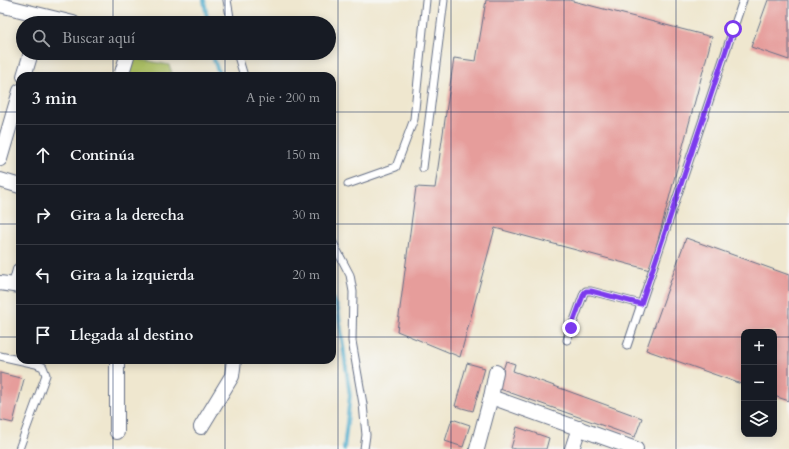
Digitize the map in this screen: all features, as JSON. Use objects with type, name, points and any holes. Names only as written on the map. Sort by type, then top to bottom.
[{"type":"street","points":[[0,5],[32,16]]},
{"type":"street","points":[[25,72],[29,60]]},
{"type":"street","points":[[122,72],[126,60]]},
{"type":"street","points":[[0,159],[16,105]]},
{"type":"street","points":[[0,180],[16,185]]},
{"type":"street","points":[[0,283],[16,285]]},
{"type":"street","points":[[117,364],[117,432]]},
{"type":"street","points":[[201,427],[232,376],[234,364]]},
{"type":"street","points":[[477,449],[496,372]]},
{"type":"street","points":[[491,397],[636,449]]},
{"type":"street","points":[[572,449],[579,428]]},
{"type":"lane","points":[[227,0],[230,16]]},
{"type":"lane","points":[[348,184],[396,167],[414,119],[426,0]]},
{"type":"lane","points":[[423,168],[444,0]]},
{"type":"lane","points":[[627,346],[743,0]]},
{"type":"lane","points":[[239,60],[243,72]]},
{"type":"lane","points":[[336,248],[350,275],[352,292],[352,341],[363,404],[366,435],[364,449]]},
{"type":"lane","points":[[567,340],[586,291],[641,304]]},
{"type":"lane","points":[[0,356],[16,360]]},
{"type":"lane","points":[[19,449],[46,375],[44,366],[36,364]]},
{"type":"green space","points":[[133,60],[144,60],[169,65],[172,72],[130,72]]},
{"type":"building","points":[[486,0],[569,0],[712,37],[650,270],[495,228],[460,357],[397,331],[416,187],[435,188],[454,58],[476,61]]},
{"type":"building","points":[[768,0],[789,0],[789,60],[751,47]]},
{"type":"building","points":[[686,238],[789,275],[789,401],[777,397],[777,329],[741,329],[741,384],[646,350]]},
{"type":"building","points":[[506,361],[515,364],[513,371],[642,418],[635,437],[497,388]]},
{"type":"building","points":[[467,363],[485,368],[473,411],[455,406]]},
{"type":"building","points":[[0,373],[24,379],[13,423],[0,420]]},
{"type":"building","points":[[452,419],[470,425],[463,447],[445,441]]},
{"type":"building","points":[[517,427],[549,438],[546,449],[511,448]]},
{"type":"waterway","points":[[204,0],[207,16]]},
{"type":"waterway","points":[[214,60],[218,72]]},
{"type":"waterway","points":[[336,305],[338,309],[350,396],[344,449]]},
{"type":"route","points":[[571,328],[586,291],[641,304],[733,29]]}]
